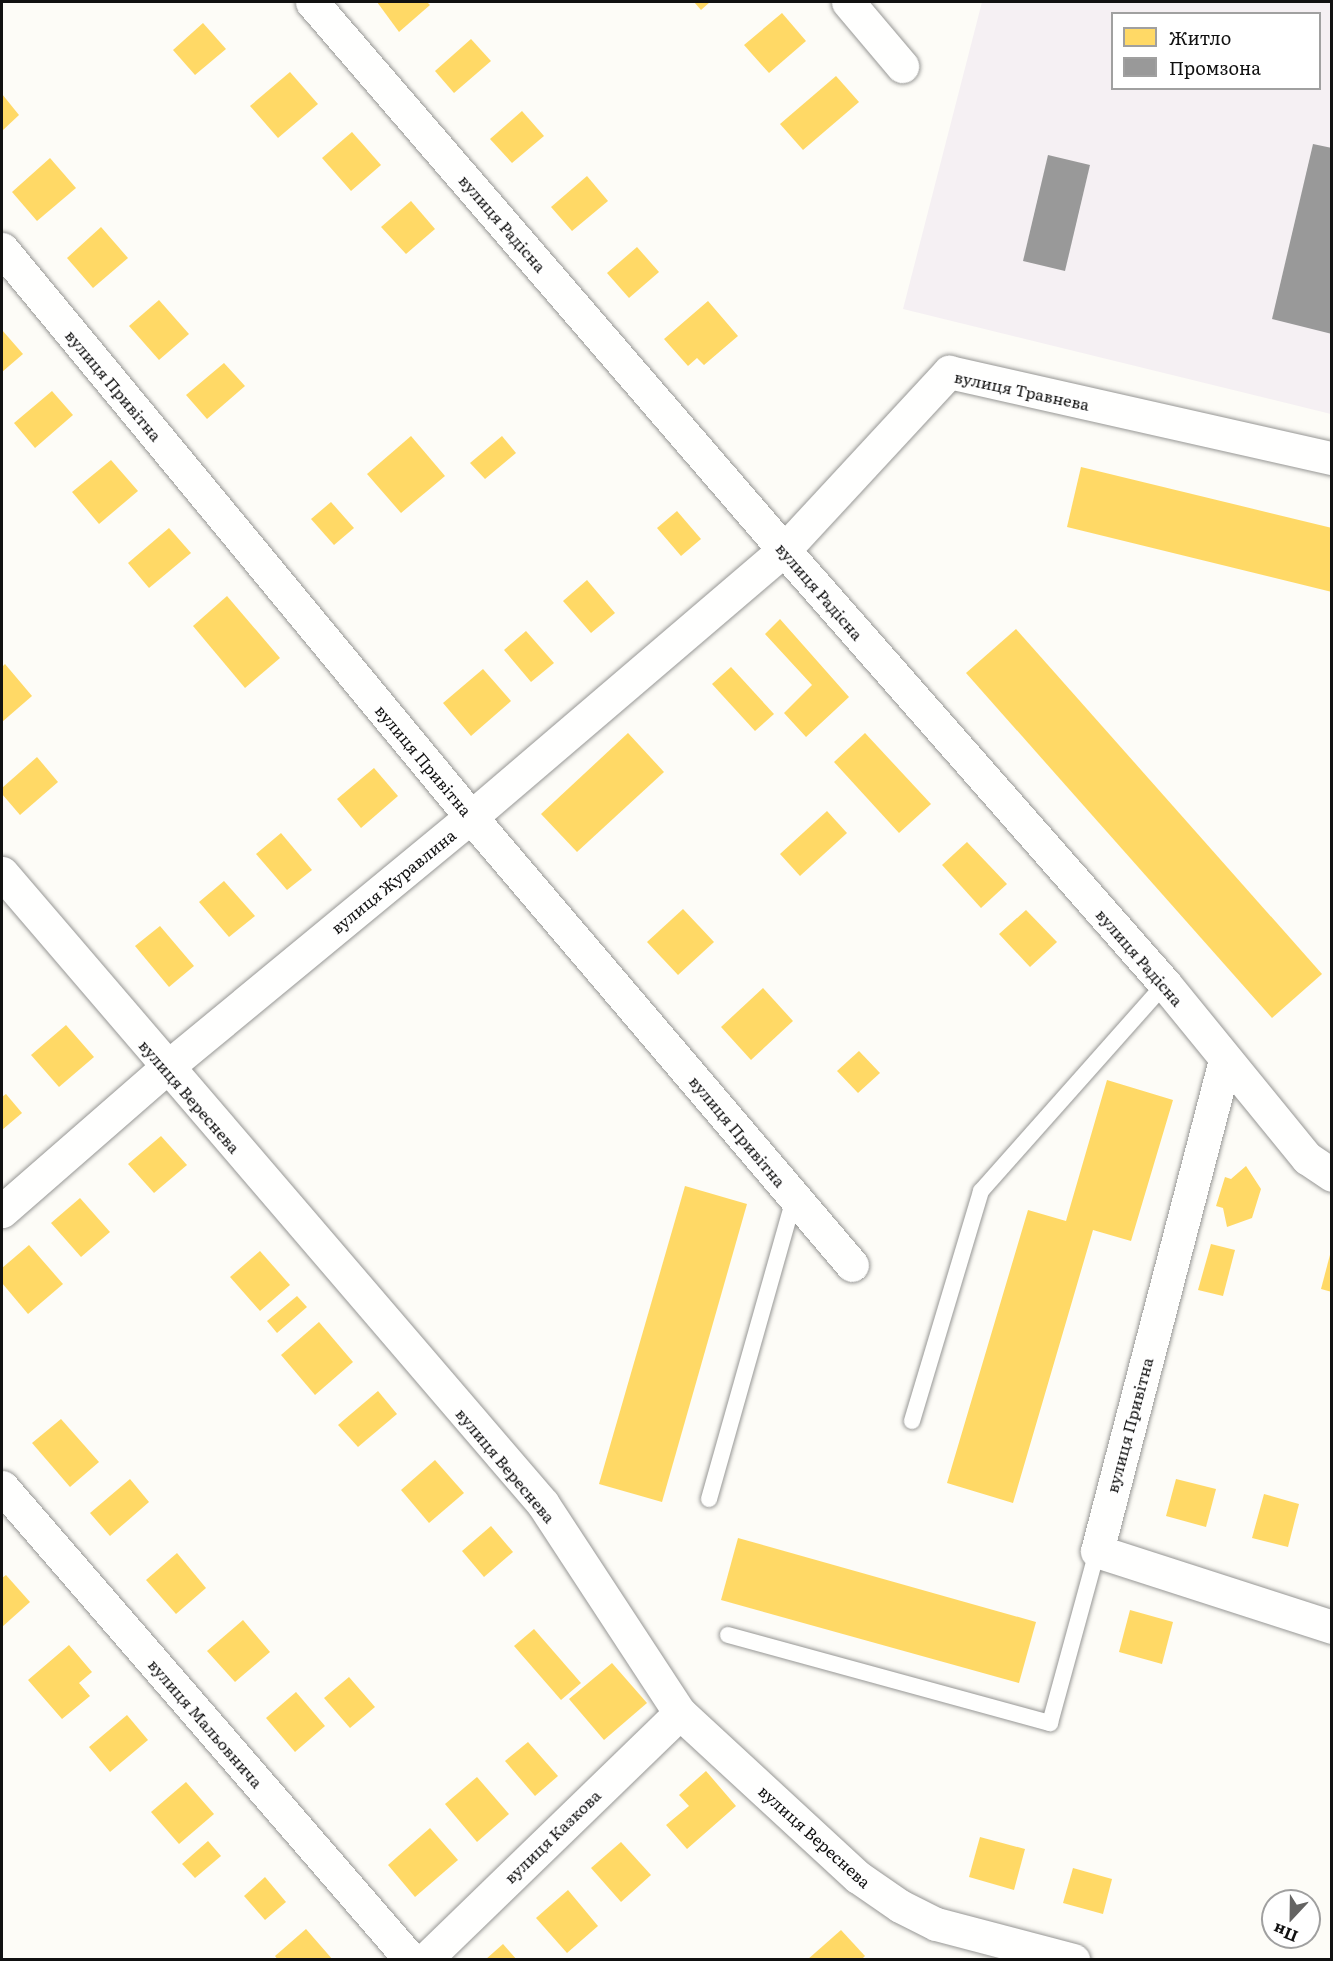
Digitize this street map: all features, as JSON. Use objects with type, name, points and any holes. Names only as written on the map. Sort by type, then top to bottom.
[{"type":"street","name":"вулиця Радісна","points":[[312,2],[784,550],[1165,984],[1307,1158],[1332,1176]]},
{"type":"street","points":[[848,2],[902,66]]},
{"type":"street","name":"вулиця Привітна","points":[[2,249],[471,817],[852,1265]]},
{"type":"street","name":"вулиця Травнева","points":[[784,550],[949,372],[1332,458]]},
{"type":"street","name":"вулиця Журавлина","points":[[2,1211],[166,1068],[471,817],[784,550]]},
{"type":"street","name":"вулиця Вереснева","points":[[2,873],[166,1068],[543,1504],[680,1713],[858,1877],[900,1906],[956,1930],[1072,1959]]},
{"type":"street","name":"вулиця Привітна","points":[[1097,1551],[1225,1060]]},
{"type":"street","name":"вулиця Мальовнича","points":[[2,1487],[411,1959]]},
{"type":"street","points":[[1097,1551],[1332,1628]]},
{"type":"street","name":"вулиця Казкова","points":[[424,1959],[680,1713]]},
{"type":"lane","points":[[912,1421],[981,1191],[1165,984]]},
{"type":"lane","points":[[709,1499],[794,1198]]},
{"type":"lane","points":[[728,1635],[1050,1723],[1097,1551]]},
{"type":"shaded area","points":[[982,2],[1331,2],[1331,414],[903,309]]},
{"type":"building: Житло","points":[[377,2],[427,2],[430,5],[399,32]]},
{"type":"building: Житло","points":[[694,2],[710,2],[701,10]]},
{"type":"building: Житло","points":[[782,13],[806,41],[769,73],[744,45]]},
{"type":"building: Житло","points":[[203,23],[226,49],[195,75],[173,50]]},
{"type":"building: Житло","points":[[471,39],[491,61],[454,93],[435,71]]},
{"type":"building: Житло","points":[[290,72],[318,104],[278,138],[250,106]]},
{"type":"building: Житло","points":[[836,76],[859,102],[803,150],[780,124]]},
{"type":"building: Житло","points":[[2,94],[19,115],[2,131]]},
{"type":"building: Житло","points":[[522,111],[544,136],[512,163],[490,139]]},
{"type":"building: Житло","points":[[352,132],[381,165],[351,191],[322,158]]},
{"type":"building: Житло","points":[[50,158],[76,188],[37,221],[12,192]]},
{"type":"building: Житло","points":[[587,176],[608,201],[572,231],[551,207]]},
{"type":"building: Житло","points":[[411,201],[435,229],[406,254],[381,227]]},
{"type":"building: Житло","points":[[101,227],[128,258],[93,288],[67,258]]},
{"type":"building: Житло","points":[[637,247],[659,272],[629,298],[607,273]]},
{"type":"building: Житло","points":[[159,300],[189,334],[159,360],[129,326]]},
{"type":"building: Житло","points":[[708,301],[738,336],[704,365],[697,358],[688,366],[664,339]]},
{"type":"building: Житло","points":[[2,330],[23,354],[2,372]]},
{"type":"building: Житло","points":[[224,363],[245,386],[207,419],[186,395]]},
{"type":"building: Житло","points":[[52,391],[73,415],[35,448],[14,423]]},
{"type":"building: Житло","points":[[411,436],[445,476],[401,513],[367,474]]},
{"type":"building: Житло","points":[[502,436],[516,453],[485,479],[470,463]]},
{"type":"building: Житло","points":[[111,460],[138,491],[99,524],[72,492]]},
{"type":"building: Житло","points":[[1081,467],[1332,528],[1332,592],[1067,527]]},
{"type":"building: Житло","points":[[331,502],[354,528],[334,545],[311,519]]},
{"type":"building: Житло","points":[[677,511],[701,539],[681,556],[657,528]]},
{"type":"building: Житло","points":[[169,528],[191,553],[149,588],[128,563]]},
{"type":"building: Житло","points":[[587,580],[615,613],[591,633],[563,601]]},
{"type":"building: Житло","points":[[227,596],[280,658],[245,688],[193,626]]},
{"type":"building: Житло","points":[[780,619],[849,697],[806,737],[784,713],[812,685],[765,634]]},
{"type":"building: Житло","points":[[1016,629],[1322,974],[1272,1018],[966,673]]},
{"type":"building: Житло","points":[[526,631],[554,663],[531,682],[504,650]]},
{"type":"building: Житло","points":[[5,664],[32,696],[2,722],[2,667]]},
{"type":"building: Житло","points":[[731,667],[774,714],[755,731],[712,684]]},
{"type":"building: Житло","points":[[483,669],[511,701],[471,736],[443,703]]},
{"type":"building: Житло","points":[[628,733],[664,772],[577,852],[541,814]]},
{"type":"building: Житло","points":[[865,733],[931,804],[899,833],[834,762]]},
{"type":"building: Житло","points":[[37,757],[58,782],[20,815],[2,794],[2,788]]},
{"type":"building: Житло","points":[[374,768],[398,796],[361,828],[337,799]]},
{"type":"building: Житло","points":[[827,811],[847,833],[800,876],[780,854]]},
{"type":"building: Житло","points":[[281,833],[312,870],[287,890],[256,854]]},
{"type":"building: Житло","points":[[967,842],[1007,884],[981,908],[942,865]]},
{"type":"building: Житло","points":[[224,881],[255,916],[229,937],[199,902]]},
{"type":"building: Житло","points":[[683,909],[714,942],[678,975],[647,942]]},
{"type":"building: Житло","points":[[1026,910],[1057,942],[1030,967],[999,934]]},
{"type":"building: Житло","points":[[160,926],[194,966],[169,987],[135,946]]},
{"type":"building: Житло","points":[[763,988],[793,1021],[751,1060],[721,1027]]},
{"type":"building: Житло","points":[[66,1025],[94,1057],[59,1087],[31,1055]]},
{"type":"building: Житло","points":[[859,1051],[880,1073],[858,1093],[837,1071]]},
{"type":"building: Житло","points":[[1107,1080],[1173,1100],[1131,1241],[1093,1230],[1013,1503],[947,1483],[1028,1210],[1066,1221]]},
{"type":"building: Житло","points":[[6,1094],[22,1113],[2,1130],[2,1097]]},
{"type":"building: Житло","points":[[161,1136],[187,1165],[154,1193],[128,1164]]},
{"type":"building: Житло","points":[[1246,1166],[1261,1189],[1252,1218],[1227,1227],[1223,1208],[1216,1206],[1225,1177],[1231,1179]]},
{"type":"building: Житло","points":[[685,1186],[747,1204],[662,1502],[599,1484]]},
{"type":"building: Житло","points":[[80,1198],[110,1232],[81,1257],[51,1223]]},
{"type":"building: Житло","points":[[1211,1244],[1235,1250],[1223,1296],[1198,1290]]},
{"type":"building: Житло","points":[[29,1245],[63,1284],[28,1314],[2,1283],[2,1268]]},
{"type":"building: Житло","points":[[260,1251],[290,1285],[260,1311],[230,1277]]},
{"type":"building: Житло","points":[[1332,1251],[1332,1292],[1321,1289]]},
{"type":"building: Житло","points":[[297,1296],[307,1307],[277,1333],[267,1321]]},
{"type":"building: Житло","points":[[319,1322],[353,1362],[315,1395],[281,1355]]},
{"type":"building: Житло","points":[[378,1391],[397,1414],[358,1447],[338,1425]]},
{"type":"building: Житло","points":[[61,1419],[99,1462],[70,1487],[32,1443]]},
{"type":"building: Житло","points":[[435,1460],[464,1493],[429,1523],[401,1490]]},
{"type":"building: Житло","points":[[130,1479],[149,1502],[110,1536],[90,1513]]},
{"type":"building: Житло","points":[[1176,1479],[1216,1489],[1206,1527],[1166,1516]]},
{"type":"building: Житло","points":[[1264,1494],[1299,1504],[1288,1547],[1252,1538]]},
{"type":"building: Житло","points":[[491,1526],[513,1552],[484,1577],[462,1551]]},
{"type":"building: Житло","points":[[738,1538],[1036,1622],[1019,1683],[721,1600]]},
{"type":"building: Житло","points":[[177,1553],[206,1588],[176,1614],[146,1580]]},
{"type":"building: Житло","points":[[6,1575],[30,1602],[2,1627],[2,1578]]},
{"type":"building: Житло","points":[[1130,1610],[1173,1622],[1162,1664],[1119,1652]]},
{"type":"building: Житло","points":[[243,1620],[270,1652],[235,1682],[207,1651]]},
{"type":"building: Житло","points":[[534,1629],[581,1683],[561,1700],[514,1646]]},
{"type":"building: Житло","points":[[69,1645],[92,1672],[79,1683],[90,1696],[62,1719],[28,1680]]},
{"type":"building: Житло","points":[[612,1663],[647,1703],[604,1740],[569,1699]]},
{"type":"building: Житло","points":[[349,1677],[375,1707],[350,1728],[324,1698]]},
{"type":"building: Житло","points":[[296,1692],[325,1726],[295,1752],[266,1718]]},
{"type":"building: Житло","points":[[127,1715],[148,1740],[110,1772],[89,1747]]},
{"type":"building: Житло","points":[[528,1742],[558,1776],[535,1796],[505,1761]]},
{"type":"building: Житло","points":[[706,1771],[736,1806],[687,1849],[666,1825],[689,1806],[679,1795]]},
{"type":"building: Житло","points":[[477,1777],[509,1814],[477,1842],[445,1804]]},
{"type":"building: Житло","points":[[186,1782],[214,1814],[179,1844],[151,1812]]},
{"type":"building: Житло","points":[[430,1828],[458,1860],[415,1897],[388,1865]]},
{"type":"building: Житло","points":[[980,1837],[1025,1849],[1014,1890],[969,1877]]},
{"type":"building: Житло","points":[[208,1841],[221,1856],[195,1878],[182,1864]]},
{"type":"building: Житло","points":[[621,1842],[651,1875],[621,1902],[591,1868]]},
{"type":"building: Житло","points":[[1073,1868],[1112,1879],[1103,1914],[1063,1903]]},
{"type":"building: Житло","points":[[265,1877],[286,1902],[265,1920],[244,1896]]},
{"type":"building: Житло","points":[[568,1890],[598,1926],[567,1953],[536,1918]]},
{"type":"building: Житло","points":[[306,1929],[333,1960],[278,1960],[275,1956]]},
{"type":"building: Житло","points":[[841,1930],[865,1956],[861,1960],[807,1960]]},
{"type":"building: Житло","points":[[503,1944],[517,1960],[485,1960]]},
{"type":"building: Промзона","points":[[1313,144],[1332,148],[1332,334],[1272,319]]},
{"type":"building: Промзона","points":[[1048,155],[1090,165],[1065,271],[1023,261]]}]
